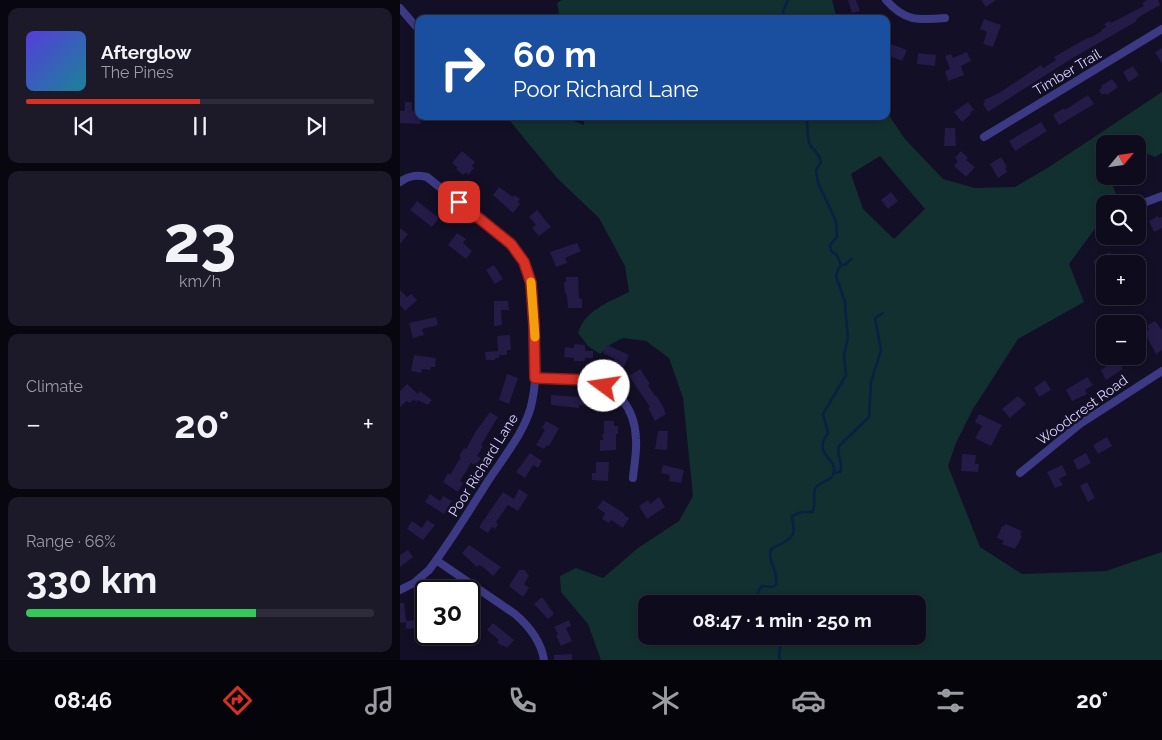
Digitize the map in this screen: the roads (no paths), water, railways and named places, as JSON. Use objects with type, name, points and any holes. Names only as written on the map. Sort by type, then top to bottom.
[{"type":"street","points":[[886,0],[908,18],[918,20],[945,18]]},
{"type":"street","points":[[400,8],[415,25]]},
{"type":"street","name":"Timber Trail","points":[[984,137],[1162,29]]},
{"type":"street","name":"Poor Richard Lane","points":[[400,182],[406,177],[415,175],[427,177],[511,244],[524,262],[531,283],[535,378],[532,402],[526,422],[436,560],[414,584],[400,590]]},
{"type":"street","points":[[1146,202],[1162,196]]},
{"type":"street","name":"Woodcrest Road","points":[[1020,473],[1088,418],[1162,371]]},
{"type":"street","points":[[535,378],[587,380],[604,386],[627,404],[635,428],[636,441],[632,478]]},
{"type":"street","points":[[436,560],[524,622],[539,642],[544,660]]},
{"type":"waterway","points":[[784,15],[783,11],[788,0]]},
{"type":"waterway","points":[[806,120],[810,145],[821,162],[816,170],[818,183],[836,221],[837,237],[830,245],[831,251],[837,255],[841,265]]},
{"type":"waterway","points":[[841,265],[845,265],[851,259]]},
{"type":"waterway","points":[[758,595],[762,586],[772,587],[776,585],[776,575],[770,554],[771,549],[786,541],[793,534],[792,516],[802,512],[812,512],[815,489],[833,475],[834,466],[823,451],[822,446],[828,433],[823,414],[846,375],[844,355],[848,338],[845,302],[836,276],[841,265]]},
{"type":"waterway","points":[[834,473],[840,472],[841,469],[838,453],[839,446],[869,417],[871,382],[881,350],[875,318],[883,313]]},
{"type":"waterway","points":[[780,660],[781,645]]}]
